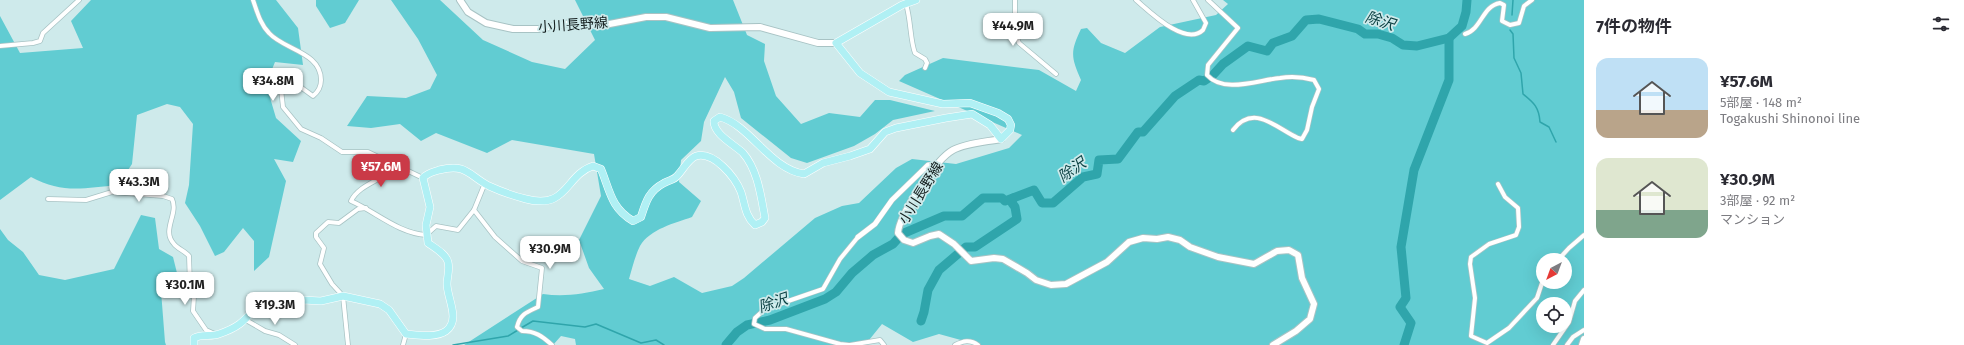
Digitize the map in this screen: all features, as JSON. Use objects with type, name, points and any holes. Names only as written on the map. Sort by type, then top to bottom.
[{"type":"main road","name":"小川長野線","points":[[460,0],[468,12],[486,23],[512,29],[539,28],[576,22],[599,26],[646,17],[666,17],[710,28],[760,27],[818,43],[836,43]]},
{"type":"main road","points":[[194,345],[194,338],[200,335],[217,335],[237,327],[246,320],[265,298],[290,302],[303,300],[321,301],[343,296],[380,304],[389,310],[406,334],[441,334],[450,326],[453,314],[447,289],[448,262],[443,254],[428,243],[426,234],[430,206],[423,178],[427,174],[436,171],[454,168],[466,170],[485,183],[528,200],[552,200],[562,194],[581,171],[593,166],[601,169],[614,206],[624,216],[633,221],[641,216],[647,199],[654,189],[675,178],[690,160],[701,156],[716,160],[735,181],[741,192],[750,220],[755,225],[758,225],[765,218],[755,174],[744,155],[716,128],[714,121],[720,117],[726,118],[747,135],[766,154],[775,158],[792,172],[804,174],[823,163],[870,149],[885,132],[896,128],[946,118],[972,114],[990,125],[1001,138],[1010,130],[1011,124],[1008,119],[998,113],[970,103],[943,104],[889,92],[860,73],[836,43],[906,4],[916,0]]},
{"type":"main road","name":"小川長野線","points":[[1001,138],[954,149],[937,164],[902,216],[898,233],[904,240],[913,243],[930,236],[940,234],[954,244],[971,261],[994,258],[1003,259],[1036,280],[1051,285],[1066,284],[1078,279],[1107,262],[1129,242],[1143,238],[1157,239],[1168,237],[1180,240],[1190,247],[1218,257],[1254,264],[1277,251],[1289,250],[1298,255],[1302,278],[1314,304],[1310,319],[1296,331],[1273,345]]},
{"type":"main road","points":[[1582,345],[1584,339]]},
{"type":"street","points":[[0,46],[40,41],[43,33],[79,0]]},
{"type":"street","points":[[253,0],[263,26],[270,34],[279,42],[311,59],[320,74],[320,88],[313,96],[295,83],[291,82],[287,82],[281,89],[283,106],[294,122],[301,128],[321,138],[342,152],[368,152],[423,178]]},
{"type":"street","points":[[1015,0],[1015,33],[1019,43],[1056,74]]},
{"type":"street","points":[[1136,0],[1166,26],[1176,31],[1195,34],[1203,30],[1206,23],[1193,0]]},
{"type":"street","points":[[1208,0],[1238,28],[1208,65],[1207,75],[1210,78],[1214,81],[1228,84],[1244,84],[1280,78],[1303,78],[1314,80],[1319,89],[1312,107],[1307,130],[1302,139],[1258,117],[1246,119],[1233,130]]},
{"type":"street","points":[[1465,34],[1479,25],[1483,14],[1497,4],[1504,5],[1502,21],[1510,25],[1519,23],[1524,6],[1532,0]]},
{"type":"street","points":[[906,4],[913,48],[915,54],[925,59],[927,63],[925,68]]},
{"type":"street","points":[[884,345],[880,340],[850,345],[840,344],[786,329],[764,329],[754,324],[755,318],[765,309],[823,289],[840,259],[858,237],[875,224],[892,200],[928,165],[937,164]]},
{"type":"street","points":[[398,165],[390,173],[355,193],[352,201],[396,226],[416,234],[426,234],[436,226],[458,230],[474,210],[485,183]]},
{"type":"street","points":[[1498,184],[1505,197],[1518,208],[1519,227],[1516,235],[1489,244],[1471,256],[1475,309],[1471,336],[1487,343],[1509,328],[1537,298],[1540,289]]},
{"type":"street","points":[[48,199],[86,200],[112,192],[163,196],[172,199],[173,209],[169,229],[174,245],[189,256],[190,285],[194,296],[192,311],[206,330],[217,335]]},
{"type":"street","points":[[348,345],[343,296],[332,284],[320,264],[324,248],[317,240],[316,233],[328,222],[339,223],[358,209],[366,208]]},
{"type":"street","points":[[474,210],[495,237],[522,261],[542,268],[538,307],[522,314],[518,327],[522,331],[530,331],[538,334],[552,345]]},
{"type":"street","points":[[1564,253],[1584,235]]},
{"type":"street","points":[[1553,345],[1569,322],[1575,301],[1584,290]]},
{"type":"street","points":[[246,320],[265,331],[279,335],[295,345]]},
{"type":"street","points":[[1567,345],[1573,337],[1584,330]]},
{"type":"street","points":[[403,345],[406,334]]},
{"type":"street","points":[[955,345],[968,341],[972,341],[978,345]]},
{"type":"shaded area","points":[[91,0],[276,0],[298,28],[303,65],[275,62],[266,84],[276,118],[301,141],[293,162],[274,159],[286,181],[269,257],[254,271],[254,241],[243,228],[224,252],[215,256],[200,226],[185,203],[189,185],[193,124],[180,107],[167,104],[137,115],[132,164],[118,185],[63,188],[53,186],[31,177],[0,200],[0,16],[20,53],[83,48],[71,21]]},
{"type":"shaded area","points":[[316,0],[359,0],[345,23],[330,28],[316,6]]},
{"type":"shaded area","points":[[391,0],[440,0],[483,40],[532,62],[565,69],[595,40],[575,0],[733,0],[747,35],[765,44],[764,61],[776,96],[801,124],[829,113],[860,117],[875,100],[890,100],[935,111],[893,120],[875,134],[854,146],[807,163],[791,158],[741,118],[734,92],[725,77],[704,122],[701,141],[681,160],[679,182],[701,201],[692,217],[663,227],[644,240],[640,246],[629,279],[650,286],[674,277],[702,293],[732,286],[744,278],[815,218],[842,206],[859,203],[896,168],[912,159],[956,164],[1009,148],[1022,135],[899,81],[905,75],[943,58],[1039,70],[1076,91],[1081,80],[1075,66],[1073,54],[1075,43],[1081,29],[1087,28],[1101,43],[1125,53],[1160,27],[1216,15],[1228,4],[1223,0],[1584,0],[1584,345],[979,345],[939,334],[913,342],[882,324],[865,345],[576,345],[575,339],[561,336],[553,345],[464,345],[543,294],[574,294],[604,289],[589,268],[579,240],[601,196],[594,154],[512,140],[487,153],[436,133],[421,141],[400,124],[371,128],[347,126],[367,96],[406,98],[430,89],[437,75],[418,39]]},
{"type":"shaded area","points":[[141,215],[155,218],[159,249],[173,257],[179,281],[161,291],[166,345],[0,345],[0,229],[8,240],[23,252],[39,275],[65,280],[114,269]]},
{"type":"waterway","name":"除沢","points":[[726,345],[737,332],[747,325],[770,320],[825,299],[836,292],[852,273],[873,255],[893,244],[902,234],[944,216],[962,216],[983,198],[1002,198],[1005,201],[1034,190],[1042,203],[1053,203],[1083,177],[1097,174],[1099,160],[1118,159],[1138,132],[1143,132],[1175,96],[1199,80],[1204,81],[1213,75],[1223,64],[1248,46],[1267,51],[1273,43],[1292,36],[1306,20],[1319,19],[1358,29],[1365,34],[1378,34],[1392,38],[1403,45],[1417,46],[1449,38],[1462,26],[1466,12],[1467,0]]},
{"type":"waterway","points":[[1512,15],[1513,0]]},
{"type":"waterway","points":[[1510,30],[1513,34],[1514,58],[1521,73],[1523,94],[1535,106],[1540,122],[1549,127],[1556,142]]},
{"type":"waterway","points":[[1404,345],[1411,323],[1400,307],[1406,298],[1401,247],[1414,170],[1449,80],[1449,38]]},
{"type":"waterway","points":[[921,321],[928,290],[939,270],[966,247],[975,247],[1017,219],[1015,207],[1012,203],[1013,198]]},
{"type":"waterway","points":[[521,328],[533,321],[585,327],[596,324],[641,343],[656,340],[664,345]]},
{"type":"waterway","points":[[453,345],[508,336],[518,330]]}]
